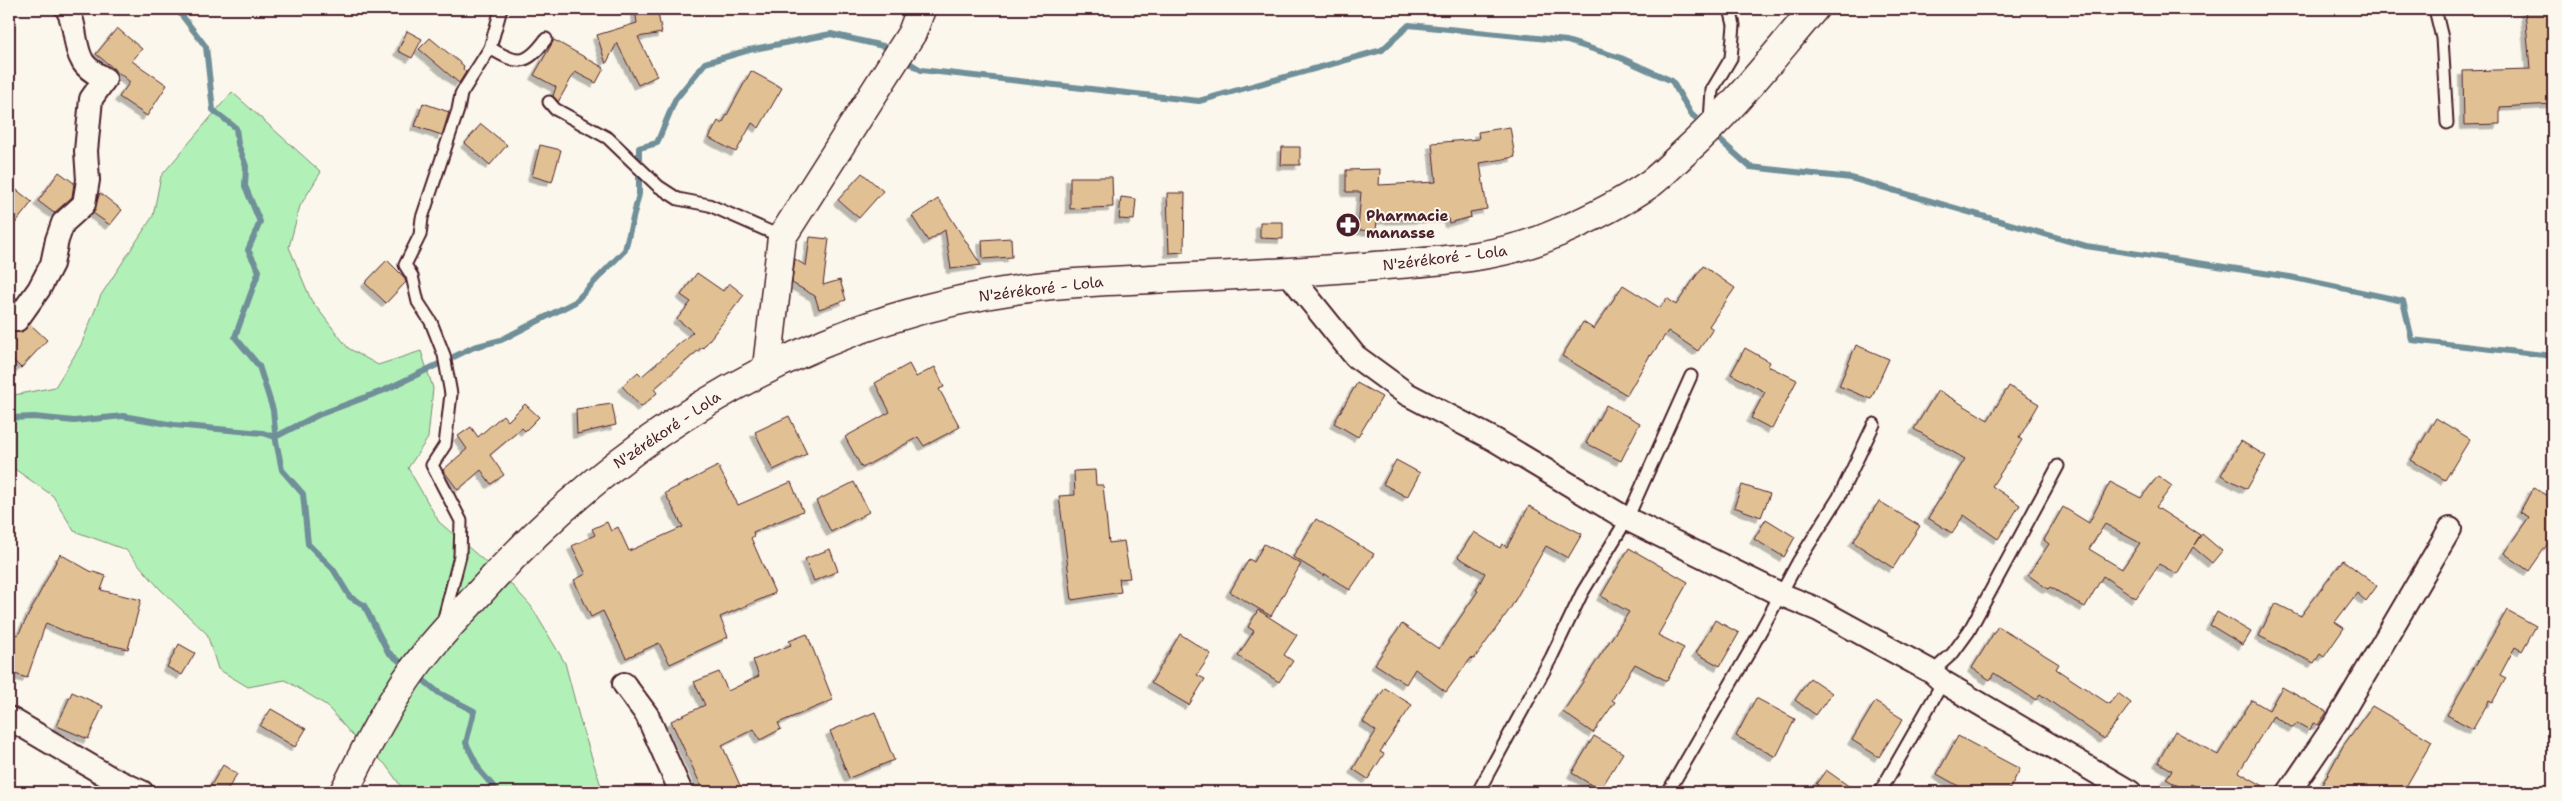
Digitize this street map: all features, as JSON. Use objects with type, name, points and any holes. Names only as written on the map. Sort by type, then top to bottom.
[{"type":"main road","points":[[767,367],[782,236],[912,33],[921,9]]},
{"type":"main road","name":"N'zérékoré - Lola","points":[[344,792],[369,740],[400,688],[439,638],[517,552],[604,472],[695,408],[767,367],[852,332],[944,304],[1000,291],[1087,282],[1289,274],[1504,253],[1554,235],[1608,209],[1654,181],[1710,130],[1814,9]]},
{"type":"street","points":[[17,320],[39,289],[52,264],[63,223],[84,204],[88,180],[86,151],[91,99],[105,80],[83,63],[76,40],[74,20],[67,9]]},
{"type":"street","points":[[1289,274],[1340,340],[1368,367],[1408,394],[1495,440],[1627,519],[1780,594],[1819,610],[1938,677],[2130,792]]},
{"type":"street","points":[[2289,792],[2336,723],[2450,529]]},
{"type":"street","points":[[624,684],[647,715],[681,792]]},
{"type":"street","points":[[9,718],[109,777],[142,792]]},
{"type":"lane","points":[[439,638],[460,556],[461,521],[432,466],[445,445],[451,394],[444,355],[431,322],[418,302],[412,276],[405,265],[420,235],[422,218],[458,110],[461,94],[490,48],[500,9]]},
{"type":"lane","points":[[1710,130],[1712,90],[1730,58],[1734,24],[1730,9]]},
{"type":"lane","points":[[2435,9],[2442,38],[2447,124]]},
{"type":"lane","points":[[490,48],[507,58],[523,61],[534,55],[546,39]]},
{"type":"lane","points":[[549,102],[564,114],[608,138],[658,186],[678,199],[709,206],[782,236]]},
{"type":"lane","points":[[1478,792],[1551,658],[1582,593],[1627,519],[1691,376]]},
{"type":"lane","points":[[1668,792],[1752,647],[1780,594],[1839,497],[1874,424]]},
{"type":"lane","points":[[1880,792],[1938,677],[1970,631],[2058,466]]},
{"type":"green space","points":[[232,92],[321,172],[300,206],[289,247],[311,300],[348,348],[378,365],[421,351],[433,388],[428,438],[408,468],[439,522],[510,583],[531,606],[565,663],[581,724],[603,792],[405,792],[385,764],[352,735],[326,705],[285,680],[248,687],[218,669],[207,634],[160,589],[126,550],[74,531],[53,496],[9,465],[9,396],[55,387],[81,345],[101,295],[153,216],[161,176]]},
{"type":"building","points":[[635,9],[657,9],[662,33],[638,37],[657,76],[638,85],[617,43],[606,64],[597,35],[637,23]]},
{"type":"building","points":[[2552,9],[2553,104],[2500,107],[2500,124],[2464,125],[2463,71],[2530,69],[2525,10]]},
{"type":"building","points":[[117,28],[142,49],[132,61],[167,85],[147,116],[119,97],[130,82],[96,54]]},
{"type":"building","points":[[407,31],[422,39],[412,58],[398,51]]},
{"type":"building","points":[[430,38],[464,66],[463,69],[466,72],[459,83],[419,49]]},
{"type":"building","points":[[554,40],[604,68],[596,83],[575,72],[558,102],[553,96],[556,87],[534,75]]},
{"type":"building","points":[[751,71],[782,88],[759,128],[752,123],[736,152],[709,138],[718,121],[722,124]]},
{"type":"building","points":[[423,103],[449,112],[442,135],[415,126]]},
{"type":"building","points":[[481,124],[507,145],[490,165],[465,143]]},
{"type":"building","points":[[1510,127],[1515,157],[1480,163],[1487,209],[1470,212],[1471,217],[1449,223],[1448,218],[1377,220],[1376,231],[1358,230],[1361,192],[1346,192],[1346,170],[1380,169],[1379,185],[1436,182],[1432,143],[1479,139],[1478,132]]},
{"type":"building","points":[[540,145],[561,150],[552,182],[532,176]]},
{"type":"building","points":[[1282,147],[1300,147],[1300,165],[1281,165]]},
{"type":"building","points":[[59,172],[74,183],[72,197],[54,213],[38,201]]},
{"type":"building","points":[[862,173],[883,191],[859,218],[838,200]]},
{"type":"building","points":[[1070,177],[1112,177],[1113,207],[1070,209]]},
{"type":"building","points":[[9,184],[32,202],[9,231]]},
{"type":"building","points":[[100,193],[122,210],[110,225],[93,213]]},
{"type":"building","points":[[1167,193],[1185,193],[1184,252],[1169,253]]},
{"type":"building","points":[[1121,197],[1136,199],[1134,220],[1119,219]]},
{"type":"building","points":[[938,199],[981,265],[951,269],[945,230],[928,241],[912,216]]},
{"type":"building","points":[[1260,222],[1283,222],[1283,239],[1260,238]]},
{"type":"building","points":[[810,237],[829,239],[823,285],[840,280],[846,300],[819,309],[815,296],[792,283],[795,259],[806,266]]},
{"type":"building","points":[[1011,238],[1012,257],[983,259],[982,240]]},
{"type":"building","points":[[387,260],[403,276],[406,282],[386,303],[365,283]]},
{"type":"building","points":[[1703,266],[1735,288],[1709,326],[1713,329],[1698,351],[1668,331],[1650,355],[1627,395],[1562,356],[1583,322],[1594,329],[1623,285],[1660,308],[1667,298],[1676,305]]},
{"type":"building","points":[[697,273],[723,291],[729,283],[744,295],[703,348],[654,389],[657,393],[641,407],[622,386],[638,372],[642,376],[693,332],[677,319],[691,302],[681,295]]},
{"type":"building","points":[[30,324],[47,340],[21,368],[9,356],[9,333],[22,332]]},
{"type":"building","points":[[1856,345],[1889,359],[1871,399],[1839,386]]},
{"type":"building","points":[[1745,348],[1770,362],[1768,366],[1797,380],[1772,429],[1751,418],[1765,392],[1731,374]]},
{"type":"building","points":[[909,364],[916,377],[935,367],[944,387],[939,389],[960,427],[924,446],[918,437],[862,468],[845,437],[890,412],[875,383]]},
{"type":"building","points":[[1357,383],[1382,397],[1358,437],[1334,423]]},
{"type":"building","points":[[2009,386],[2039,404],[2019,438],[2022,440],[1992,486],[2020,505],[1998,539],[1964,515],[1952,533],[1928,518],[1965,459],[1914,429],[1938,390],[1988,420]]},
{"type":"building","points":[[525,404],[539,417],[525,431],[522,428],[490,455],[504,475],[491,484],[481,470],[458,490],[443,470],[467,449],[458,436],[471,427],[478,437],[503,415],[508,421]]},
{"type":"building","points":[[612,404],[616,425],[577,434],[576,409]]},
{"type":"building","points":[[1606,405],[1640,423],[1621,461],[1586,443]]},
{"type":"building","points":[[789,416],[807,454],[773,470],[755,432]]},
{"type":"building","points":[[2436,418],[2470,439],[2445,480],[2411,460]]},
{"type":"building","points":[[2241,441],[2266,456],[2247,489],[2221,475]]},
{"type":"building","points":[[1396,460],[1420,473],[1407,497],[1383,484]]},
{"type":"building","points":[[718,466],[738,505],[791,482],[803,511],[753,532],[754,536],[751,538],[775,593],[720,617],[728,637],[670,664],[659,643],[626,658],[603,611],[591,617],[574,580],[586,574],[572,546],[595,535],[592,529],[607,522],[611,531],[618,527],[629,551],[683,527],[665,493]]},
{"type":"building","points":[[1095,470],[1096,485],[1103,485],[1109,543],[1124,541],[1130,578],[1119,579],[1121,592],[1072,600],[1059,496],[1075,495],[1074,471]]},
{"type":"building","points":[[2158,476],[2172,486],[2156,507],[2200,535],[2194,545],[2202,534],[2222,551],[2212,563],[2193,547],[2177,574],[2159,564],[2136,598],[2103,576],[2085,607],[2050,587],[2048,589],[2028,575],[2049,544],[2044,540],[2063,507],[2089,523],[2110,482],[2141,498]],"holes":[[[2105,524],[2140,543],[2122,569],[2089,549]]]},
{"type":"building","points":[[854,482],[869,512],[831,532],[816,501]]},
{"type":"building","points":[[1742,485],[1770,494],[1761,517],[1734,507]]},
{"type":"building","points":[[2533,488],[2553,498],[2553,536],[2529,571],[2504,553],[2529,517],[2520,512]]},
{"type":"building","points":[[1879,501],[1920,526],[1893,568],[1853,542]]},
{"type":"building","points":[[1529,506],[1582,534],[1568,558],[1546,546],[1510,609],[1474,659],[1471,658],[1446,692],[1415,669],[1406,684],[1375,664],[1402,624],[1439,649],[1478,591],[1476,590],[1485,573],[1458,557],[1474,532],[1500,548],[1502,544],[1507,547]]},
{"type":"building","points":[[1316,519],[1374,554],[1350,590],[1293,557]]},
{"type":"building","points":[[1766,519],[1795,537],[1784,557],[1754,539]]},
{"type":"building","points":[[1264,544],[1301,564],[1271,616],[1230,592],[1249,559],[1254,562]]},
{"type":"building","points":[[1629,548],[1688,582],[1658,635],[1684,648],[1667,681],[1635,664],[1612,700],[1615,702],[1593,733],[1563,712],[1629,612],[1601,596]]},
{"type":"building","points":[[830,549],[838,571],[814,581],[805,559]]},
{"type":"building","points":[[60,554],[90,571],[106,576],[101,590],[141,600],[128,649],[82,639],[46,623],[27,678],[9,672],[9,632],[18,635]]},
{"type":"building","points":[[2343,560],[2377,586],[2366,601],[2357,593],[2335,622],[2344,628],[2324,657],[2320,654],[2314,663],[2259,636],[2275,603],[2301,616]]},
{"type":"building","points":[[1258,610],[1297,635],[1284,655],[1293,661],[1279,682],[1238,656],[1254,631],[1248,627]]},
{"type":"building","points":[[2507,610],[2536,626],[2522,651],[2515,647],[2500,675],[2506,678],[2492,703],[2489,701],[2473,729],[2447,715]]},
{"type":"building","points":[[2217,612],[2251,632],[2243,645],[2210,625]]},
{"type":"building","points":[[1715,620],[1739,633],[1720,666],[1696,653]]},
{"type":"building","points":[[1998,626],[2059,664],[2056,669],[2109,704],[2118,693],[2131,703],[2104,739],[2040,694],[2036,700],[1994,673],[1990,680],[1972,668]]},
{"type":"building","points":[[807,634],[833,700],[778,723],[781,729],[760,740],[754,729],[722,745],[743,792],[704,792],[671,721],[705,705],[694,682],[719,672],[728,691],[759,676],[753,660],[791,645],[789,641]]},
{"type":"building","points":[[1180,634],[1211,654],[1197,675],[1205,679],[1189,705],[1151,683]]},
{"type":"building","points":[[179,644],[195,653],[182,675],[167,667]]},
{"type":"building","points":[[1810,678],[1832,693],[1816,715],[1795,700]]},
{"type":"building","points":[[2282,687],[2327,712],[2318,725],[2313,723],[2310,730],[2297,723],[2293,728],[2273,716],[2239,772],[2274,792],[2206,792],[2191,784],[2187,791],[2166,779],[2172,770],[2158,762],[2175,731],[2218,755],[2252,700],[2269,710]]},
{"type":"building","points":[[1385,688],[1412,705],[1380,752],[1384,754],[1368,779],[1353,769],[1376,731],[1363,722]]},
{"type":"building","points":[[72,692],[103,706],[88,739],[57,726]]},
{"type":"building","points":[[1756,698],[1795,719],[1776,757],[1736,736]]},
{"type":"building","points":[[1875,702],[1903,719],[1879,757],[1852,740]]},
{"type":"building","points":[[2372,706],[2432,741],[2403,792],[2318,792],[2343,746]]},
{"type":"building","points":[[271,709],[306,729],[295,747],[260,726]]},
{"type":"building","points":[[875,712],[894,760],[849,778],[830,731]]},
{"type":"building","points":[[1594,736],[1623,753],[1600,790],[1572,773]]},
{"type":"building","points":[[1958,736],[2020,769],[2008,792],[1969,792],[1937,774]]},
{"type":"building","points":[[223,765],[237,774],[226,792],[207,792]]},
{"type":"building","points":[[1826,770],[1857,792],[1828,792],[1816,784]]},
{"type":"waterway","points":[[177,9],[206,47],[213,110],[236,128],[238,144],[246,166],[245,186],[260,222],[248,250],[259,271],[235,337],[259,366],[273,410],[276,441],[282,470],[303,494],[308,544],[333,569],[350,597],[364,605],[388,652],[408,668]]},
{"type":"waterway","points":[[903,59],[921,70],[1199,101],[1382,50],[1409,25],[1567,41],[1621,58],[1672,81],[1691,114],[1704,126]]},
{"type":"waterway","points":[[9,418],[34,417],[74,421],[123,416],[174,425],[263,433],[275,437],[318,415],[385,390],[474,347],[501,340],[575,302],[625,250],[639,194],[639,148],[657,143],[675,100],[705,63],[749,50],[831,34],[883,46],[893,52]]},
{"type":"waterway","points":[[1713,134],[1750,167],[1851,178],[2086,246],[2290,277],[2403,301],[2412,340],[2553,356]]},
{"type":"waterway","points":[[417,675],[439,693],[474,711],[466,743],[480,771],[498,792]]},
{"type":"place","name":"Pharmacie manasse","points":[[1348,225]]}]
